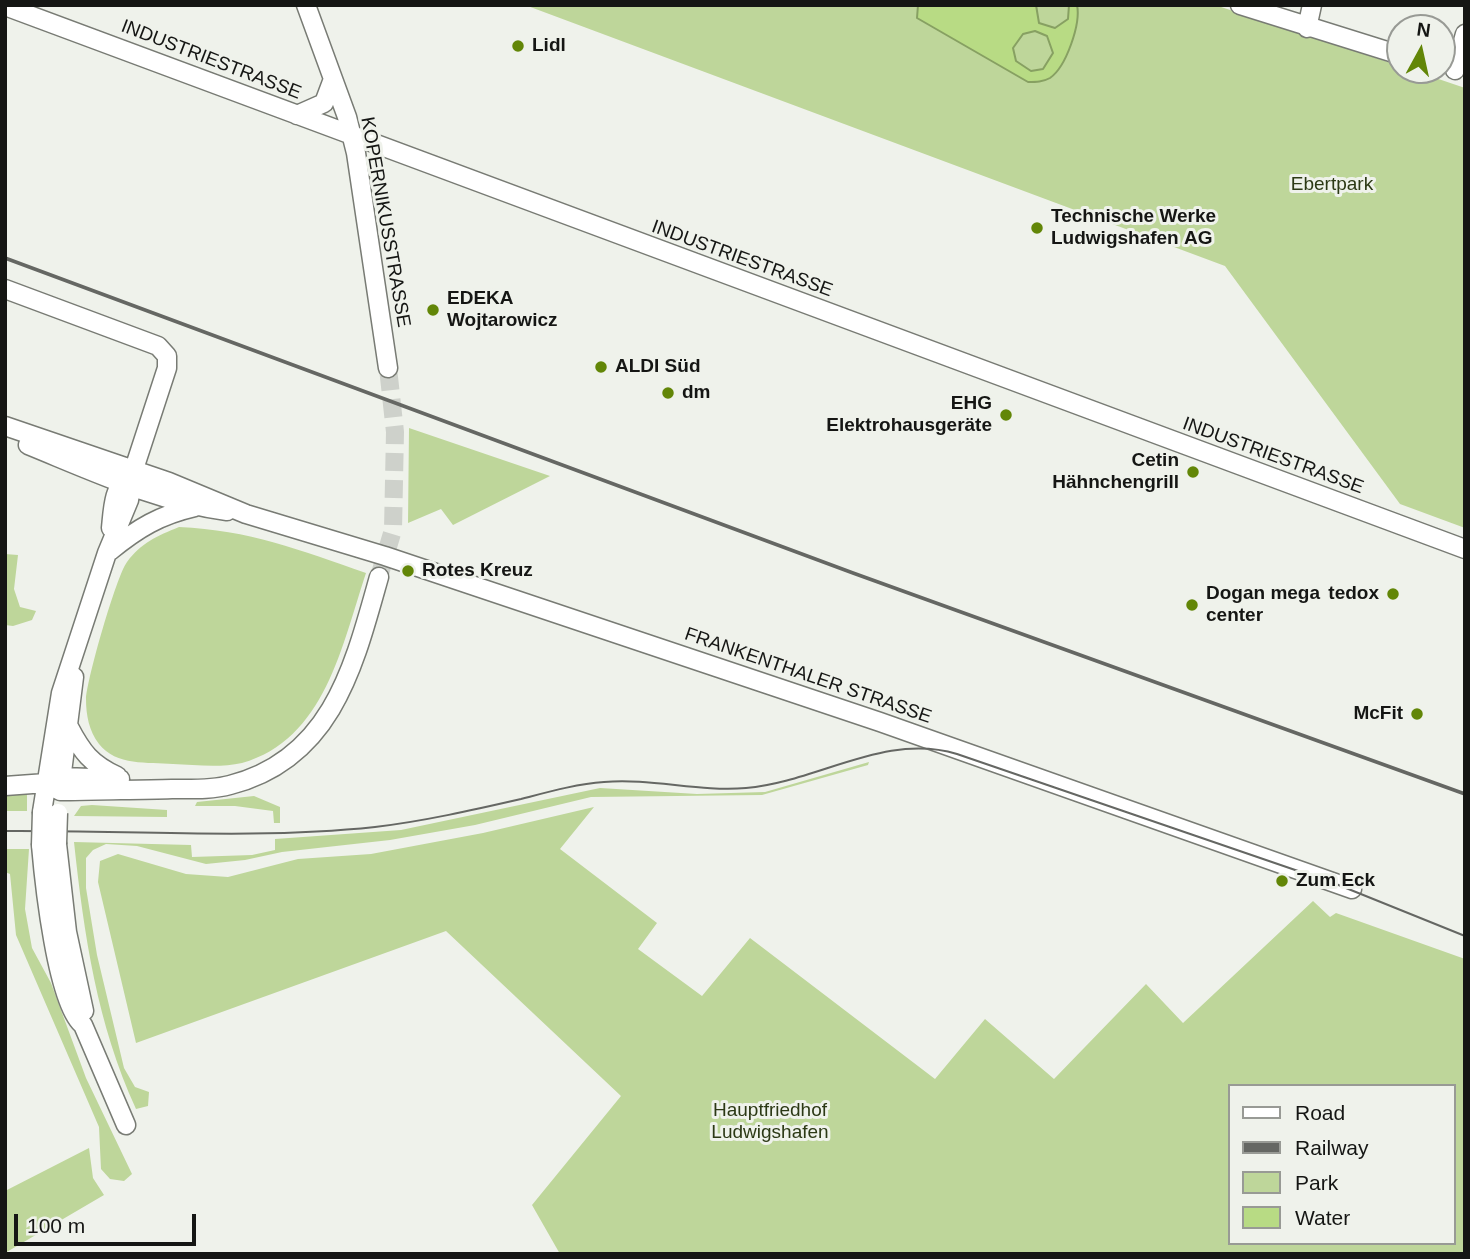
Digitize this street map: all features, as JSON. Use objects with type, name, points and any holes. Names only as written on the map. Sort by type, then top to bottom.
[{"type":"street","name":"KOPERNIKUSSTRASSE","points":[[306,5],[352,136],[388,368]]},
{"type":"street","points":[[1240,5],[1386,51]]},
{"type":"street","points":[[1307,28],[1312,5]]},
{"type":"street","name":"INDUSTRIESTRASSE","points":[[5,6],[1465,550]]},
{"type":"street","points":[[1456,64],[1465,34]]},
{"type":"street","points":[[297,115],[324,103],[333,79]]},
{"type":"street","points":[[5,289],[158,346],[167,356],[167,368],[61,693],[56,784]]},
{"type":"street","name":"FRANKENTHALER STRASSE","points":[[5,426],[196,507],[246,514]]},
{"type":"street","name":"FRANKENTHALER STRASSE","points":[[5,436],[129,479],[385,556],[880,722],[1352,888]]},
{"type":"street","points":[[107,553],[140,526],[156,517],[196,507]]},
{"type":"street","points":[[56,784],[205,788],[246,780],[293,757],[326,721],[356,652],[379,577]]},
{"type":"street","points":[[74,659],[69,727],[50,812],[49,845],[86,1016],[83,1024],[126,1125]]},
{"type":"street","points":[[69,727],[85,757],[96,767],[123,779]]},
{"type":"street","points":[[5,786],[123,779],[246,780]]},
{"type":"green space","name":"Ebertpark","points":[[525,5],[1215,5],[1386,61],[1386,84],[1453,84],[1465,88],[1465,528],[1400,504],[1225,266]]},
{"type":"green space","points":[[409,428],[550,476],[453,525],[441,509],[408,523]]},
{"type":"green space","points":[[179,527],[252,537],[366,573],[338,659],[311,712],[293,734],[270,751],[242,763],[207,766],[143,763],[123,759],[106,751],[99,744],[89,723],[86,699],[91,671],[122,571],[132,555],[144,545]]},
{"type":"green space","points":[[5,554],[18,555],[14,589],[20,607],[36,611],[32,620],[13,626],[5,625]]},
{"type":"green space","points":[[869,762],[868,765],[762,795],[591,797],[475,825],[390,840],[282,852],[245,860],[206,864],[137,846],[106,844],[93,850],[86,858],[86,888],[97,955],[124,1068],[135,1087],[149,1092],[148,1106],[136,1109],[111,1044],[94,978],[82,911],[74,842],[191,845],[192,857],[252,855],[275,850],[275,839],[401,830],[600,788],[697,794],[765,792]]},
{"type":"green space","points":[[27,779],[27,811],[5,811],[5,781]]},
{"type":"green space","points":[[254,796],[280,807],[280,823],[274,823],[273,811],[235,806],[195,806],[197,802]]},
{"type":"green space","points":[[81,806],[167,810],[167,817],[74,816]]},
{"type":"green space","name":"Hauptfriedhof Ludwigshafen","points":[[594,807],[560,849],[657,923],[638,949],[702,996],[750,938],[935,1079],[985,1019],[1054,1079],[1146,984],[1183,1023],[1313,901],[1330,917],[1336,913],[1465,959],[1465,1254],[560,1254],[532,1205],[621,1096],[446,931],[136,1043],[98,882],[100,861],[118,854],[186,874],[228,877],[298,859],[371,854],[483,833]]},
{"type":"green space","points":[[5,849],[29,849],[25,909],[32,948],[51,983],[86,1078],[132,1174],[124,1181],[110,1179],[101,1169],[99,1127],[16,935],[10,874],[5,872]]},
{"type":"green space","points":[[89,1148],[93,1178],[104,1195],[5,1253],[5,1191]]},
{"type":"water","points":[[918,5],[1036,5],[1039,23],[1055,28],[1068,19],[1069,5],[1077,5],[1078,13],[1074,34],[1062,65],[1050,78],[1034,82],[1028,82],[917,18]],"holes":[[[1035,31],[1047,36],[1053,53],[1043,69],[1031,71],[1016,61],[1013,48],[1023,34]]]},
{"type":"tunnel","points":[[379,577],[393,530],[395,432],[388,368]]},
{"type":"tram line","points":[[5,831],[237,834],[375,827],[449,815],[594,783],[622,781],[746,788],[773,784],[878,754],[904,749],[930,749],[957,754],[1336,884],[1465,936]]},
{"type":"railway","points":[[5,258],[853,573],[1465,794]]},
{"type":"place","name":"Lidl","points":[[518,46]]},
{"type":"place","name":"Technische Werke Ludwigshafen AG","points":[[1037,228]]},
{"type":"place","name":"EDEKA Wojtarowicz","points":[[433,310]]},
{"type":"place","name":"ALDI Süd","points":[[601,367]]},
{"type":"place","name":"dm","points":[[668,393]]},
{"type":"place","name":"EHG Elektrohausgeräte","points":[[1006,415]]},
{"type":"place","name":"Cetin Hähnchengrill","points":[[1193,472]]},
{"type":"place","name":"Rotes Kreuz","points":[[408,571]]},
{"type":"place","name":"tedox","points":[[1393,594]]},
{"type":"place","name":"Dogan mega center","points":[[1192,605]]},
{"type":"place","name":"McFit","points":[[1417,714]]},
{"type":"place","name":"Zum Eck","points":[[1282,881]]}]
